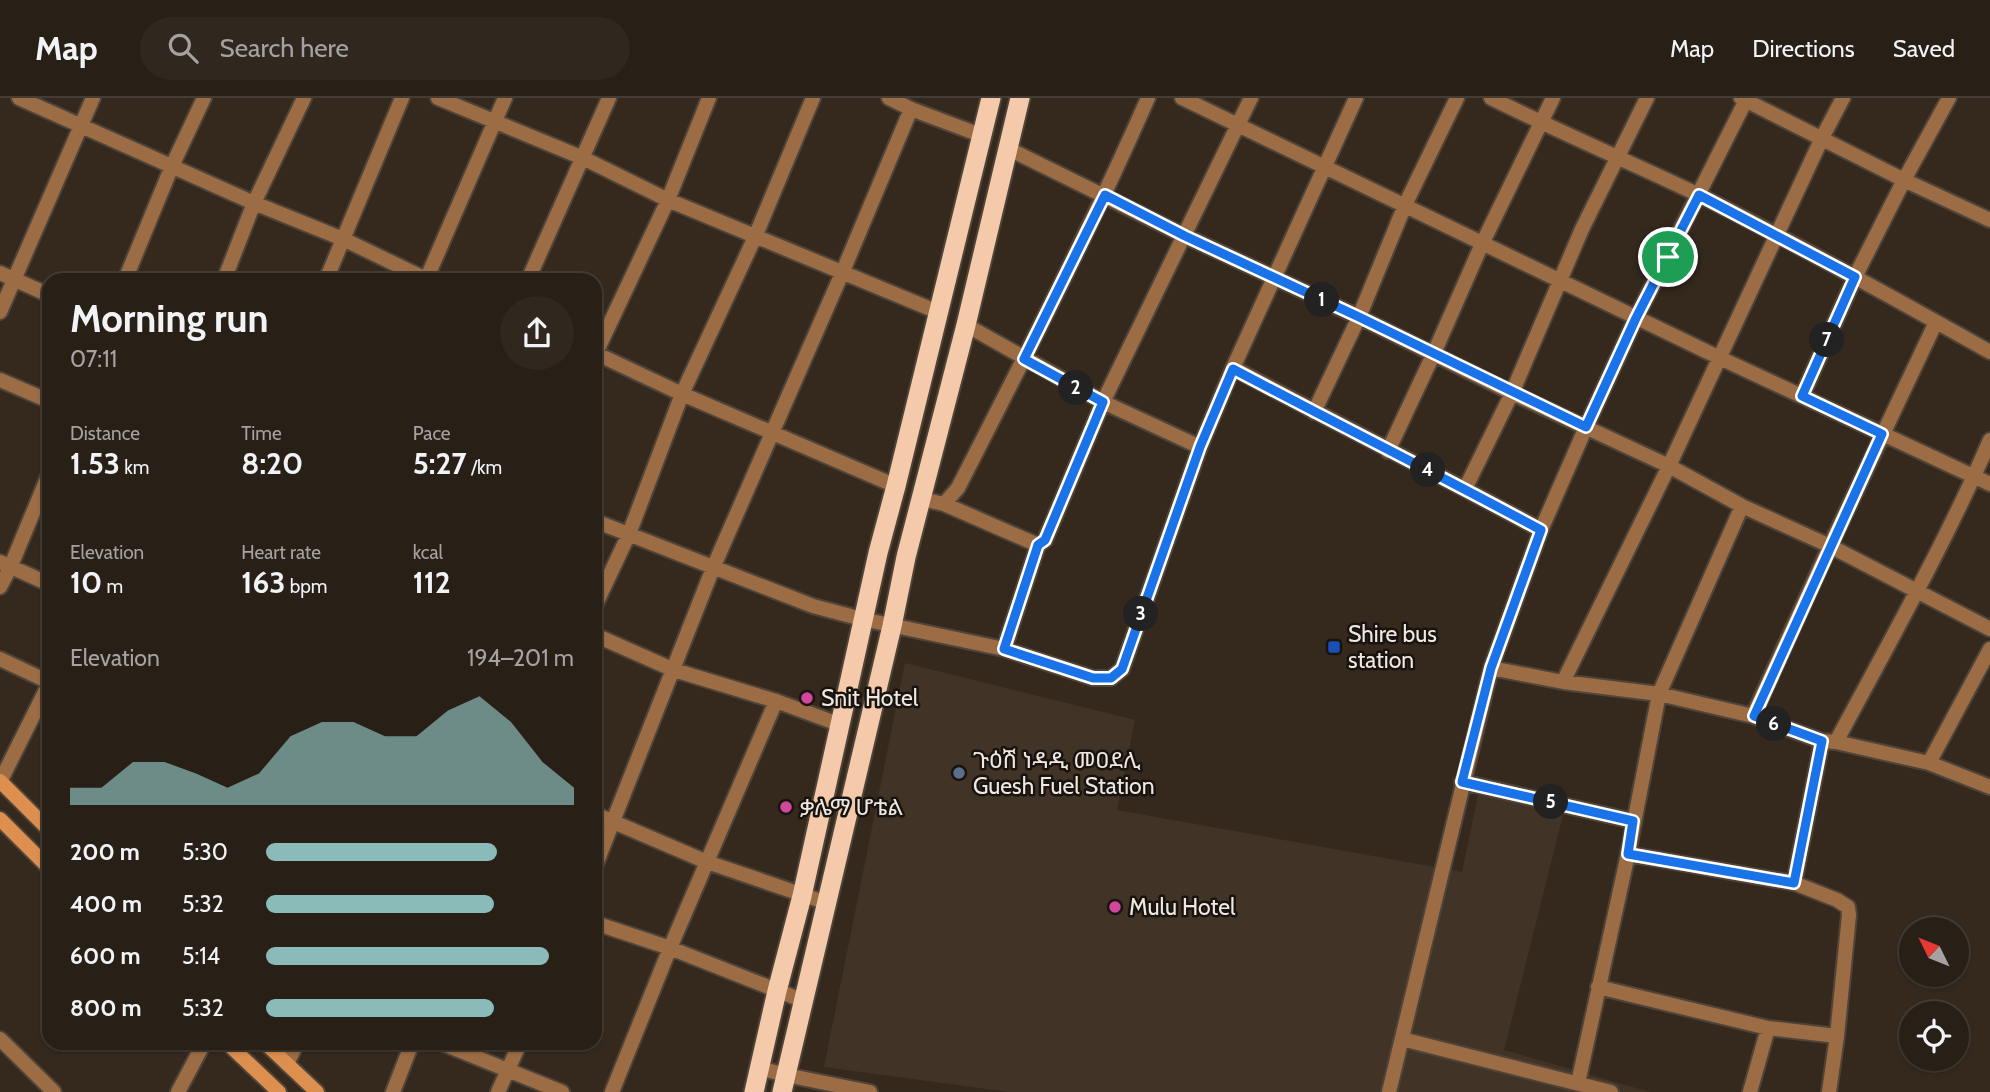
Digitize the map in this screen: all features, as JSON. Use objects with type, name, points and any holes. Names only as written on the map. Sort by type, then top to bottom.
[{"type":"highway","points":[[754,1092],[802,896],[862,620],[991,98]]},
{"type":"highway","points":[[784,1084],[906,557],[966,326],[1020,98]]},
{"type":"highway","points":[[847,695],[874,701]]},
{"type":"main road","points":[[0,782],[42,823]]},
{"type":"main road","points":[[0,819],[42,861]]},
{"type":"main road","points":[[234,1050],[279,1092]]},
{"type":"main road","points":[[272,1050],[317,1092]]},
{"type":"street","points":[[19,98],[412,273]]},
{"type":"street","points":[[0,312],[93,98]]},
{"type":"street","points":[[128,273],[172,166],[204,98]]},
{"type":"street","points":[[226,273],[254,203],[304,98]]},
{"type":"street","points":[[329,273],[402,98]]},
{"type":"street","points":[[438,98],[583,158],[668,200],[939,312]]},
{"type":"street","points":[[430,273],[505,98]]},
{"type":"street","points":[[531,273],[609,98]]},
{"type":"street","points":[[602,338],[668,200],[709,98]]},
{"type":"street","points":[[602,591],[629,534],[682,394],[755,237],[813,98]]},
{"type":"street","points":[[889,98],[982,136]]},
{"type":"street","points":[[944,504],[958,488],[1024,359],[1105,195],[1148,98]]},
{"type":"street","points":[[1182,98],[1636,318],[1990,484]]},
{"type":"street","points":[[1004,649],[1038,545],[1045,540],[1103,402],[1251,98]]},
{"type":"street","points":[[602,524],[813,606],[862,620],[1004,649],[1093,678],[1111,678],[1122,669],[1200,447],[1356,98]]},
{"type":"street","points":[[1314,412],[1359,317],[1405,205],[1457,98]]},
{"type":"street","points":[[1491,98],[1699,195],[1990,352]]},
{"type":"street","points":[[1388,451],[1482,244],[1553,98]]},
{"type":"street","points":[[1465,489],[1512,393],[1559,279],[1647,98]]},
{"type":"street","points":[[1563,682],[1669,466],[1843,98]]},
{"type":"street","points":[[1802,396],[1855,277],[1949,98]]},
{"type":"street","points":[[1389,1092],[1491,668],[1541,530],[1586,427],[1636,318],[1745,99],[1904,180],[1990,220]]},
{"type":"street","points":[[602,850],[713,568],[844,271],[911,109]]},
{"type":"street","points":[[1009,149],[1185,236],[1669,466],[1742,506],[1830,546],[1990,629]]},
{"type":"street","points":[[0,273],[42,292]]},
{"type":"street","points":[[1754,716],[1830,546],[1936,322]]},
{"type":"street","points":[[966,326],[1103,402],[1200,447]]},
{"type":"street","points":[[602,356],[682,394],[897,486]]},
{"type":"street","points":[[1233,369],[1541,530]]},
{"type":"street","points":[[0,380],[42,398]]},
{"type":"street","points":[[1794,883],[1829,742],[1917,590],[1990,440]]},
{"type":"street","points":[[0,587],[5,565],[42,488]]},
{"type":"street","points":[[922,499],[944,504],[1038,545]]},
{"type":"street","points":[[1578,1083],[1628,854],[1659,694],[1742,506]]},
{"type":"street","points":[[5,565],[42,581]]},
{"type":"street","points":[[602,638],[674,670],[776,701],[841,725]]},
{"type":"street","points":[[1929,763],[1990,649]]},
{"type":"street","points":[[0,659],[42,680]]},
{"type":"street","points":[[1491,668],[1563,682],[1659,694],[1754,716],[1829,742],[1929,763],[1990,787]]},
{"type":"street","points":[[0,782],[42,697]]},
{"type":"street","points":[[612,1092],[670,948],[776,701]]},
{"type":"street","points":[[1462,782],[1633,821]]},
{"type":"street","points":[[602,818],[707,862],[827,903]]},
{"type":"street","points":[[1628,854],[1794,883],[1848,907],[1837,1036],[1829,1092]]},
{"type":"street","points":[[602,925],[670,948],[804,1001]]},
{"type":"street","points":[[1598,987],[1768,1028],[1837,1036]]},
{"type":"street","points":[[1750,1092],[1768,1028]]},
{"type":"street","points":[[0,1039],[54,1092]]},
{"type":"street","points":[[1402,1039],[1611,1092]]},
{"type":"street","points":[[178,1092],[200,1050]]},
{"type":"street","points":[[287,1064],[294,1050]]},
{"type":"street","points":[[393,1092],[409,1050]]},
{"type":"street","points":[[459,1050],[562,1092]]},
{"type":"street","points":[[498,1092],[517,1050]]},
{"type":"street","points":[[759,1068],[784,1084],[870,1092]]},
{"type":"shaded area","points":[[905,663],[1135,720],[1117,810],[1462,872],[1478,795],[1564,811],[1504,1050],[1650,1092],[1009,1092],[824,1067]]},
{"type":"place","name":"Shire bus station","points":[[1334,647]]},
{"type":"place","name":"Snit Hotel","points":[[807,698]]},
{"type":"place","name":"ጉዕሽ ነዳዲ መዐደሊ Guesh Fuel Station","points":[[959,773]]},
{"type":"place","name":"ቃሌማ ሆቴል","points":[[786,807]]},
{"type":"place","name":"Mulu Hotel","points":[[1115,907]]},
{"type":"route","points":[[1105,195],[1185,236],[1586,427],[1636,318],[1668,257],[1699,195],[1855,277],[1802,396],[1882,434],[1754,716],[1822,741],[1794,883],[1628,854],[1633,821],[1462,782],[1491,668],[1541,530],[1233,369],[1200,447],[1122,669],[1111,678],[1093,678],[1004,649],[1038,545],[1045,540],[1103,402],[1024,359],[1105,195]]}]
